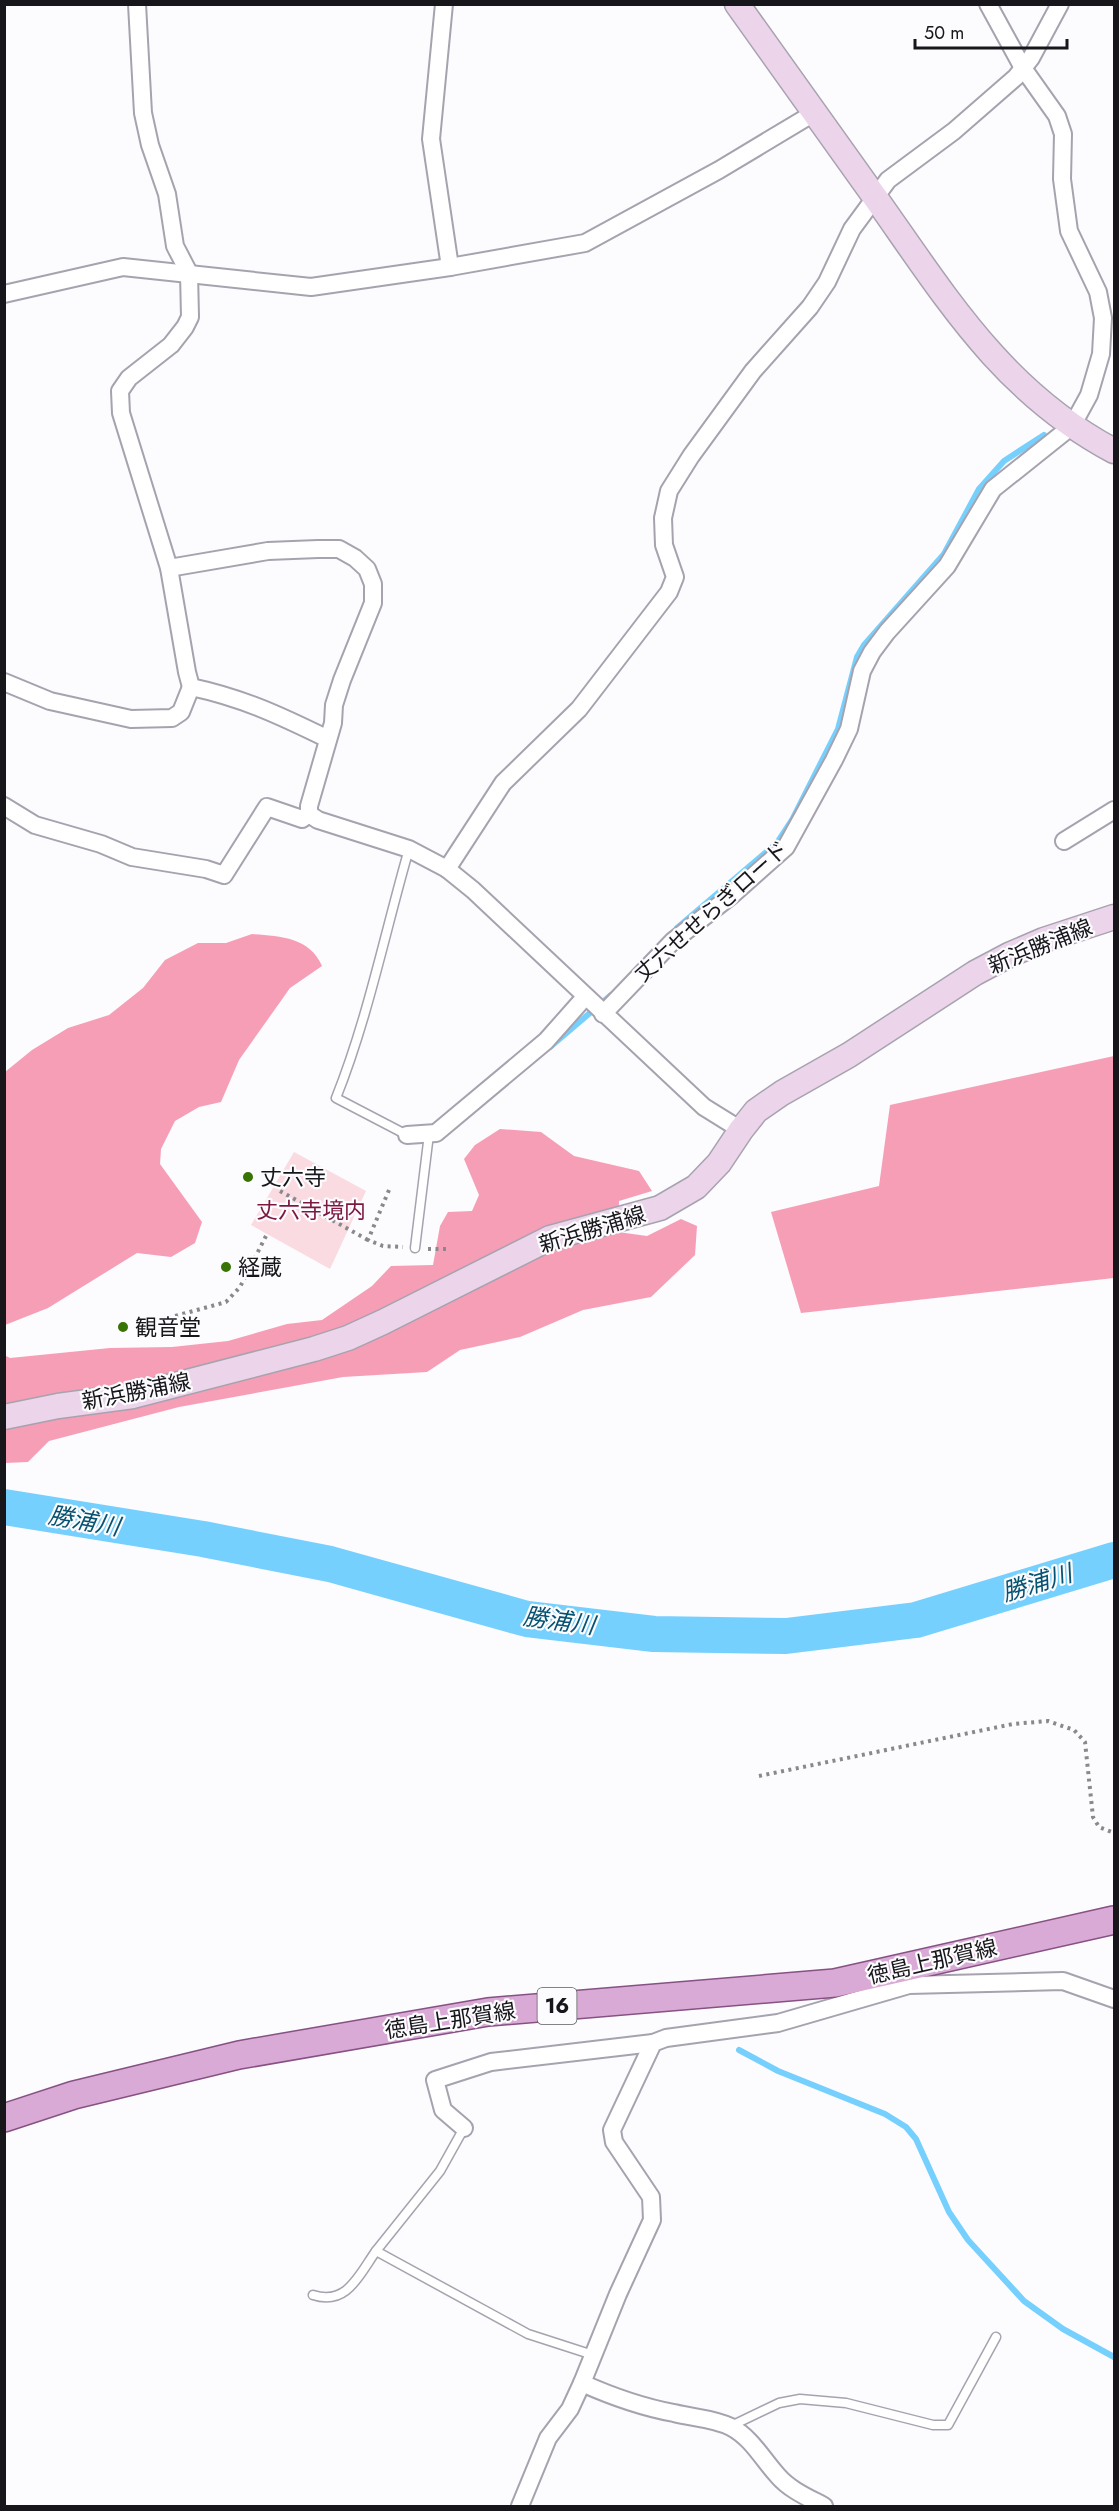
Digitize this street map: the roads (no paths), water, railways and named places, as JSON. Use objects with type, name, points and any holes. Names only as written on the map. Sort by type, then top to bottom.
[{"type":"main road","points":[[737,4],[981,343],[1024,387],[1072,426],[1113,448]]},
{"type":"main road","name":"新浜勝浦線","points":[[4,1416],[133,1396],[279,1359],[348,1338],[550,1238],[660,1209],[696,1187],[719,1163],[756,1111],[782,1093],[849,1055],[975,973],[1044,940],[1114,917]]},
{"type":"main road","name":"徳島上那賀線","points":[[4,2118],[74,2095],[239,2055],[488,2012],[906,1976],[1114,1920]]},
{"type":"street","points":[[4,682],[50,701],[131,719],[172,718],[181,712],[191,687],[169,568],[121,412],[120,391],[129,378],[171,345],[186,327],[190,317],[189,273],[175,246],[167,194],[150,145],[143,113],[137,4]]},
{"type":"street","points":[[444,4],[431,139],[450,267]]},
{"type":"street","points":[[988,4],[1023,68],[1057,116],[1063,134],[1062,178],[1069,231],[1098,292],[1103,318],[1101,354],[1089,395],[1072,426]]},
{"type":"street","points":[[447,869],[503,783],[579,710],[669,592],[675,577],[664,545],[663,518],[669,491],[690,456],[753,371],[827,282],[852,229],[888,180],[954,130],[1016,77],[1047,32],[1060,4]]},
{"type":"street","points":[[4,294],[123,267],[311,287],[450,267],[585,243],[719,170],[814,113]]},
{"type":"street","name":"丈六せせらぎロード","points":[[603,1014],[673,941],[732,895],[786,847],[849,729],[862,671],[872,652],[887,632],[947,566],[993,489],[1072,426]]},
{"type":"street","points":[[169,568],[268,551],[339,549],[355,558],[367,569],[373,584],[373,603],[342,680],[309,806],[309,814]]},
{"type":"street","points":[[191,687],[220,693],[274,712],[328,739]]},
{"type":"street","points":[[4,806],[35,825],[101,844],[132,857],[206,870],[224,876],[267,807],[302,819],[309,814]]},
{"type":"street","points":[[1064,841],[1114,810]]},
{"type":"street","points":[[309,814],[318,820],[409,849],[447,869],[473,890],[704,1107],[741,1130]]},
{"type":"street","points":[[407,1135],[436,1133],[546,1041],[585,997]]},
{"type":"street","points":[[464,2128],[442,2110],[435,2080],[491,2062],[653,2043],[666,2038],[778,2023],[906,1976],[1063,1981],[1114,1999]]},
{"type":"street","points":[[520,2506],[548,2438],[570,2409],[582,2383],[652,2220],[651,2197],[614,2142],[612,2130],[653,2043]]},
{"type":"street","points":[[582,2383],[625,2400],[674,2413],[713,2420],[731,2427],[742,2433],[780,2478],[803,2495],[824,2506]]},
{"type":"lane","points":[[407,1135],[336,1098],[355,1051],[385,931],[409,849]]},
{"type":"lane","points":[[415,1248],[429,1134]]},
{"type":"lane","points":[[312,2295],[325,2299],[336,2298],[352,2285],[440,2171],[464,2128]]},
{"type":"lane","points":[[376,2251],[528,2334],[594,2355]]},
{"type":"lane","points":[[731,2427],[779,2403],[800,2399],[846,2403],[933,2425],[948,2425],[996,2337]]},
{"type":"waterway","points":[[677,928],[777,843],[792,820],[838,729],[857,657],[864,645],[944,554],[979,489],[1004,461],[1044,435]]},
{"type":"waterway","points":[[550,1047],[611,995]]},
{"type":"waterway","name":"勝浦川","points":[[4,1507],[203,1539],[330,1564],[527,1619],[654,1634],[786,1636],[916,1620],[1114,1560]]},
{"type":"waterway","points":[[739,2050],[778,2071],[885,2114],[906,2127],[916,2139],[949,2212],[968,2240],[1024,2301],[1063,2329],[1114,2357]]},
{"type":"place","name":"丈六寺","points":[[248,1177]]},
{"type":"place","name":"経蔵","points":[[226,1267]]},
{"type":"place","name":"観音堂","points":[[123,1327]]},
{"type":"park label","name":"丈六寺境内","points":[[311,1210]]}]
